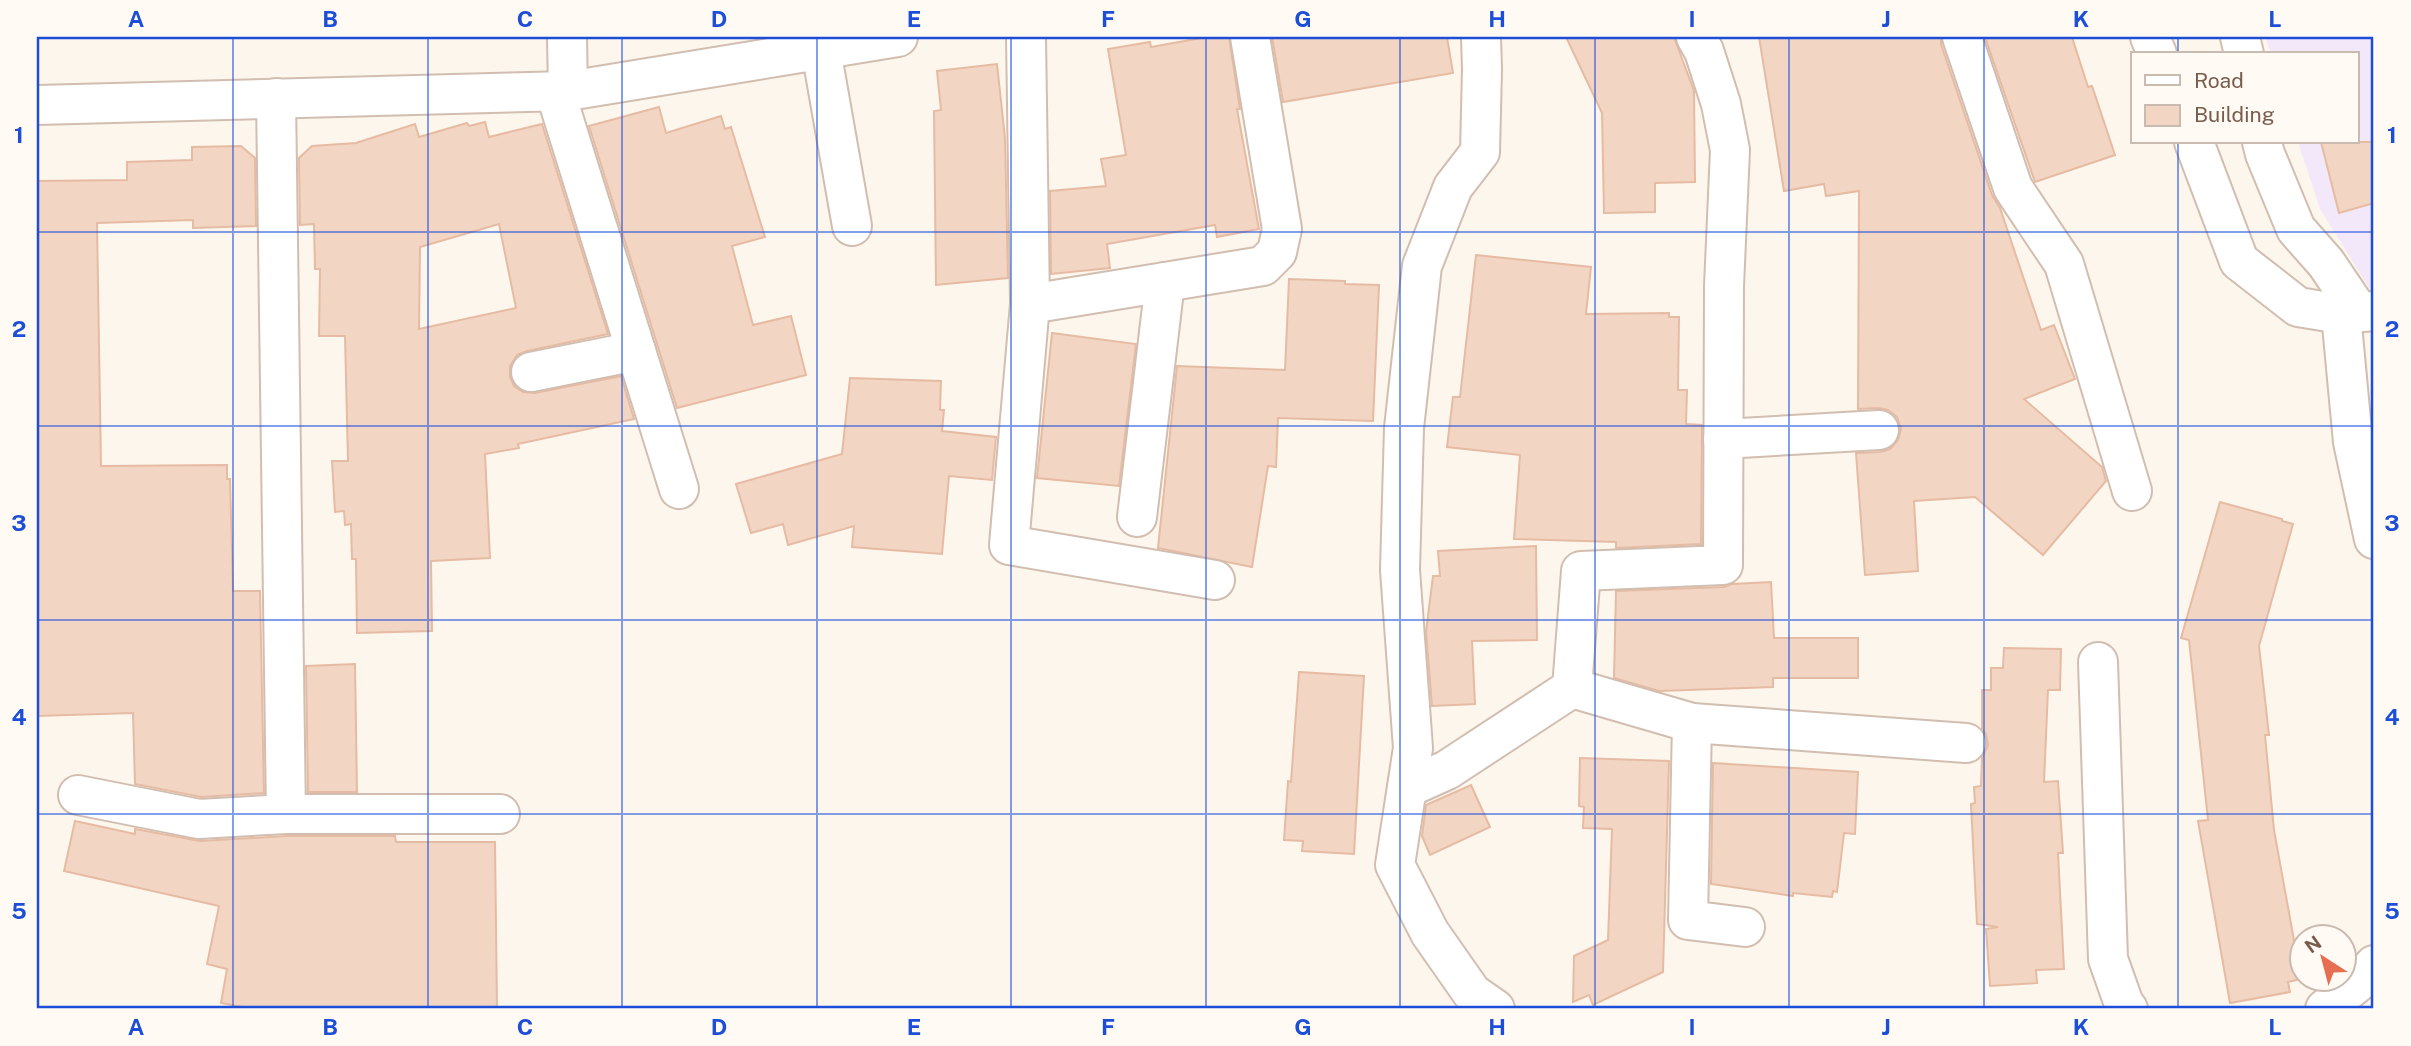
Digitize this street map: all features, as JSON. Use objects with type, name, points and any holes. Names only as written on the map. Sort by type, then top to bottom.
[{"type":"street","points":[[567,37],[561,91],[679,489]]},
{"type":"street","points":[[1027,37],[1030,303],[1009,545],[1215,580]]},
{"type":"street","points":[[1030,303],[1264,267],[1277,252],[1282,229],[1250,37]]},
{"type":"street","points":[[1481,37],[1480,152],[1453,187],[1422,266],[1404,428],[1400,570],[1413,748],[1395,865],[1437,943],[1472,993],[1494,1009]]},
{"type":"street","points":[[1572,688],[1581,572],[1723,565],[1724,286],[1730,150],[1721,104],[1704,51],[1696,37]]},
{"type":"street","points":[[1962,37],[2013,188],[2064,264],[2132,491]]},
{"type":"street","points":[[37,105],[561,91],[875,39]]},
{"type":"street","points":[[821,50],[852,226]]},
{"type":"street","points":[[276,98],[286,814]]},
{"type":"street","points":[[2195,144],[2239,261],[2298,307],[2358,312]]},
{"type":"street","points":[[2262,144],[2295,229],[2326,263],[2358,312],[2353,442],[2374,538]]},
{"type":"street","points":[[1137,517],[1165,282]]},
{"type":"street","points":[[531,372],[636,351]]},
{"type":"street","points":[[1723,439],[1879,430]]},
{"type":"street","points":[[2098,662],[2108,959],[2128,1009]]},
{"type":"street","points":[[1407,788],[1447,770],[1572,688],[1692,723],[1966,743]]},
{"type":"street","points":[[1692,723],[1688,920],[1745,927]]},
{"type":"street","points":[[78,795],[199,819],[286,814],[500,814]]},
{"type":"street","points":[[2325,1009],[2362,979],[2374,965]]},
{"type":"shaded area","points":[[2265,37],[2374,37],[2374,296],[2320,209],[2299,144],[2358,144],[2358,52],[2270,52]]},
{"type":"building","points":[[1207,37],[1229,37],[1240,109],[1237,109],[1259,229],[1217,237],[1215,225],[1107,244],[1110,268],[1051,274],[1050,191],[1106,186],[1101,159],[1126,155],[1108,49],[1150,42],[1151,47]]},
{"type":"building","points":[[1272,37],[1447,37],[1453,73],[1283,102]]},
{"type":"building","points":[[1566,37],[1674,37],[1694,91],[1695,182],[1655,183],[1655,212],[1604,213],[1602,113]]},
{"type":"building","points":[[1759,37],[1941,37],[1941,44],[1992,195],[2000,208],[2041,330],[2054,325],[2075,379],[2024,399],[2102,467],[2106,481],[2043,555],[1975,497],[1914,501],[1918,571],[1865,575],[1856,453],[1890,449],[1898,440],[1901,429],[1897,417],[1888,410],[1858,409],[1859,191],[1826,196],[1824,184],[1784,191]]},
{"type":"building","points":[[1985,37],[2072,37],[2115,155],[2035,182]]},
{"type":"building","points":[[997,64],[1005,138],[1008,278],[936,285],[934,111],[941,110],[937,71]]},
{"type":"building","points":[[659,107],[666,133],[721,116],[725,129],[731,127],[765,237],[732,246],[753,325],[791,316],[806,375],[677,408],[589,126]]},
{"type":"building","points":[[485,122],[489,137],[542,124],[608,334],[517,355],[510,366],[510,377],[514,386],[523,392],[535,393],[621,376],[634,419],[518,444],[519,448],[485,454],[490,558],[431,561],[432,631],[357,633],[356,559],[352,559],[351,524],[345,525],[344,511],[335,512],[332,461],[348,461],[345,336],[319,336],[320,269],[315,269],[314,224],[300,225],[299,158],[312,146],[356,143],[415,124],[419,137],[467,123],[469,126]],"holes":[[[499,224],[516,308],[419,329],[420,247]]]},
{"type":"building","points":[[2374,142],[2374,203],[2339,213],[2322,144]]},
{"type":"building","points":[[241,146],[255,158],[256,226],[193,228],[193,220],[97,223],[101,466],[227,465],[227,479],[230,479],[233,591],[260,591],[264,793],[201,797],[135,784],[133,713],[37,716],[37,181],[127,180],[127,162],[192,160],[192,147]]},
{"type":"building","points":[[1476,255],[1591,267],[1586,314],[1669,313],[1669,317],[1679,317],[1678,390],[1687,390],[1686,424],[1702,425],[1701,544],[1616,548],[1616,542],[1514,539],[1520,455],[1447,447],[1453,397],[1460,397]]},
{"type":"building","points":[[1289,279],[1379,285],[1373,421],[1278,418],[1276,467],[1268,466],[1252,567],[1158,548],[1177,366],[1285,370]]},
{"type":"building","points":[[1052,333],[1136,344],[1119,486],[1037,478]]},
{"type":"building","points":[[850,378],[941,381],[940,410],[944,410],[942,431],[996,437],[992,480],[949,476],[942,554],[852,547],[854,526],[788,545],[783,524],[751,533],[736,484],[842,454]]},
{"type":"building","points":[[2220,502],[2293,524],[2259,646],[2269,735],[2265,735],[2274,830],[2291,923],[2288,923],[2288,992],[2230,1003],[2198,821],[2208,820],[2189,640],[2181,638]]},
{"type":"building","points":[[1536,546],[1537,640],[1472,641],[1475,704],[1432,706],[1426,632],[1433,576],[1440,576],[1438,551]]},
{"type":"building","points":[[1771,582],[1774,638],[1858,638],[1858,678],[1773,678],[1773,687],[1659,691],[1614,678],[1616,591],[1724,587],[1732,584]]},
{"type":"building","points":[[2004,648],[2061,649],[2060,690],[2048,690],[2044,782],[2058,781],[2063,853],[2058,853],[2064,969],[2036,970],[2037,983],[1990,986],[1986,929],[1998,927],[1977,924],[1971,804],[1975,803],[1974,787],[1981,786],[1982,758],[1988,745],[1982,729],[1982,690],[1991,690],[1991,668],[2003,668]]},
{"type":"building","points":[[355,664],[357,792],[308,792],[306,666]]},
{"type":"building","points":[[1299,672],[1364,676],[1354,854],[1302,851],[1303,841],[1284,840]]},
{"type":"building","points":[[1580,758],[1669,761],[1663,972],[1593,1005],[1589,995],[1573,1002],[1574,956],[1608,940],[1612,829],[1583,828],[1584,807],[1579,806]]},
{"type":"building","points":[[1713,763],[1858,772],[1855,834],[1844,833],[1837,892],[1833,891],[1832,897],[1793,893],[1793,896],[1711,884]]},
{"type":"building","points":[[1471,785],[1490,827],[1430,855],[1422,836],[1426,805]]},
{"type":"building","points":[[75,821],[135,834],[135,829],[200,841],[287,836],[395,836],[396,842],[495,842],[497,1009],[253,1009],[221,1003],[227,969],[207,964],[219,906],[64,871]]}]
